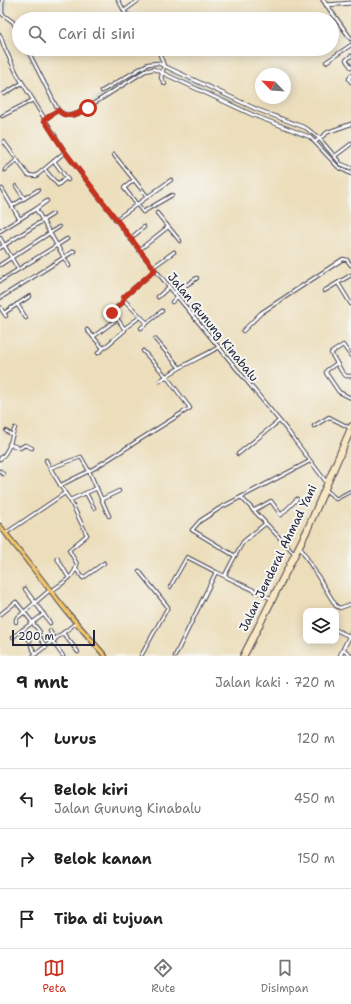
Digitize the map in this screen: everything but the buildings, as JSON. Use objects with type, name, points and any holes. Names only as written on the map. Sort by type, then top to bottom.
[{"type":"highway","points":[[0,526],[76,623],[105,656]]},
{"type":"main road","points":[[245,656],[255,633],[300,547],[326,490],[327,484],[351,429]]},
{"type":"main road","name":"Jalan Jenderal Ahmad Yani","points":[[242,656],[255,633],[270,598],[294,553],[327,484]]},
{"type":"street","points":[[2,0],[2,14],[12,21]]},
{"type":"street","points":[[118,0],[124,10],[139,0]]},
{"type":"street","points":[[133,0],[135,4]]},
{"type":"street","points":[[323,0],[331,12]]},
{"type":"street","points":[[326,6],[351,3]]},
{"type":"street","points":[[339,23],[351,39]]},
{"type":"street","name":"Jalan Gunung Kinabalu","points":[[0,35],[4,49],[22,84],[65,152],[152,267],[280,421],[327,484]]},
{"type":"street","points":[[339,53],[351,45]]},
{"type":"street","points":[[31,56],[58,110],[66,115],[76,114],[145,71],[152,68],[163,68],[256,109],[306,128],[341,164],[351,168]]},
{"type":"street","points":[[160,56],[163,68],[161,80],[165,84]]},
{"type":"street","points":[[326,62],[335,56]]},
{"type":"street","points":[[351,56],[346,61],[351,67]]},
{"type":"street","points":[[102,91],[148,64],[158,63],[163,68],[253,115],[317,140],[338,167],[351,174]]},
{"type":"street","points":[[351,75],[349,79],[351,82]]},
{"type":"street","points":[[4,94],[22,84]]},
{"type":"street","points":[[2,116],[33,100]]},
{"type":"street","points":[[44,120],[58,110]]},
{"type":"street","points":[[317,140],[332,130],[351,124]]},
{"type":"street","points":[[4,142],[30,176],[36,176],[65,152]]},
{"type":"street","points":[[334,156],[351,144]]},
{"type":"street","points":[[114,156],[147,196]]},
{"type":"street","points":[[5,170],[17,160]]},
{"type":"street","points":[[44,170],[58,186],[67,179],[54,161]]},
{"type":"street","points":[[134,180],[123,187],[143,212],[172,195]]},
{"type":"street","points":[[115,220],[171,180]]},
{"type":"street","points":[[16,186],[24,198]]},
{"type":"street","points":[[2,189],[19,218]]},
{"type":"street","points":[[12,206],[38,190]]},
{"type":"street","points":[[0,230],[47,201]]},
{"type":"street","points":[[36,209],[69,266]]},
{"type":"street","points":[[156,213],[180,241]]},
{"type":"street","points":[[0,248],[53,214]]},
{"type":"street","points":[[0,265],[59,227]]},
{"type":"street","points":[[130,239],[144,227]]},
{"type":"street","points":[[139,250],[168,227]]},
{"type":"street","points":[[0,238],[18,269]]},
{"type":"street","points":[[0,281],[67,239]]},
{"type":"street","points":[[0,298],[74,251]]},
{"type":"street","points":[[152,267],[174,252]]},
{"type":"street","points":[[243,331],[262,313],[342,258],[347,260],[351,266]]},
{"type":"street","points":[[125,328],[111,312],[155,270]]},
{"type":"street","points":[[324,291],[351,275]]},
{"type":"street","points":[[174,293],[197,278]]},
{"type":"street","points":[[338,283],[351,304]]},
{"type":"street","points":[[158,297],[169,287]]},
{"type":"street","points":[[4,313],[30,296]]},
{"type":"street","points":[[172,302],[178,297]]},
{"type":"street","points":[[123,299],[147,323]]},
{"type":"street","points":[[17,304],[26,318]]},
{"type":"street","points":[[0,307],[6,316]]},
{"type":"street","points":[[141,328],[162,311]]},
{"type":"street","points":[[98,353],[125,331],[125,328],[140,317]]},
{"type":"street","points":[[93,337],[117,319]]},
{"type":"street","points":[[87,330],[103,348]]},
{"type":"street","points":[[155,339],[179,367]]},
{"type":"street","points":[[351,356],[344,346],[331,352],[336,364],[342,372],[346,376],[351,375]]},
{"type":"street","points":[[160,381],[179,367],[198,360],[219,347]]},
{"type":"street","points":[[61,484],[89,471],[190,408],[166,376],[143,351]]},
{"type":"street","points":[[336,364],[326,372],[339,392],[351,398]]},
{"type":"street","points":[[314,426],[329,417],[351,429]]},
{"type":"street","points":[[238,454],[280,421]]},
{"type":"street","points":[[0,459],[9,450],[12,434],[16,428]]},
{"type":"street","points":[[6,431],[12,434]]},
{"type":"street","points":[[9,444],[20,448],[25,445],[32,448]]},
{"type":"street","points":[[50,468],[80,457],[89,471],[110,516]]},
{"type":"street","points":[[16,622],[16,619],[35,602],[69,578],[76,570],[77,564],[69,550],[87,534],[70,500],[46,460]]},
{"type":"street","points":[[235,556],[192,530],[209,514],[310,461]]},
{"type":"street","points":[[0,471],[3,474]]},
{"type":"street","points":[[70,500],[97,488]]},
{"type":"street","points":[[326,490],[336,499],[351,491]]},
{"type":"street","points":[[102,499],[119,491]]},
{"type":"street","points":[[6,534],[65,493]]},
{"type":"street","points":[[86,493],[94,508]]},
{"type":"street","points":[[241,497],[294,553]]},
{"type":"street","points":[[253,511],[271,501],[281,514],[297,498]]},
{"type":"street","points":[[224,575],[243,542],[265,524]]},
{"type":"street","points":[[300,547],[336,606],[340,608],[351,604]]},
{"type":"street","points":[[170,587],[187,557],[270,598]]},
{"type":"street","points":[[58,558],[69,578]]},
{"type":"street","points":[[76,570],[83,578],[104,563]]},
{"type":"street","points":[[139,571],[168,607],[141,656]]},
{"type":"street","points":[[175,656],[216,572]]},
{"type":"street","points":[[25,589],[50,622]]},
{"type":"street","points":[[1,614],[15,602],[25,612],[40,632]]},
{"type":"street","points":[[13,637],[44,614]]},
{"type":"street","points":[[31,646],[35,655],[76,623]]},
{"type":"street","points":[[22,630],[30,641]]},
{"type":"street","points":[[339,631],[349,636]]},
{"type":"street","points":[[50,632],[63,656]]},
{"type":"street","points":[[63,633],[78,652]]},
{"type":"street","points":[[340,656],[351,633]]},
{"type":"street","points":[[40,638],[46,647]]},
{"type":"street","points":[[343,649],[351,655]]},
{"type":"waterway","points":[[5,0],[5,15]]},
{"type":"waterway","points":[[43,78],[58,105],[68,112],[74,113],[147,67],[156,65],[161,67]]},
{"type":"waterway","points":[[165,69],[254,112],[309,133],[339,165],[351,172]]},
{"type":"route","points":[[88,108],[71,115],[62,114],[58,110],[44,120],[65,152],[115,220],[155,270],[124,297],[122,303],[112,311],[112,313]]}]
